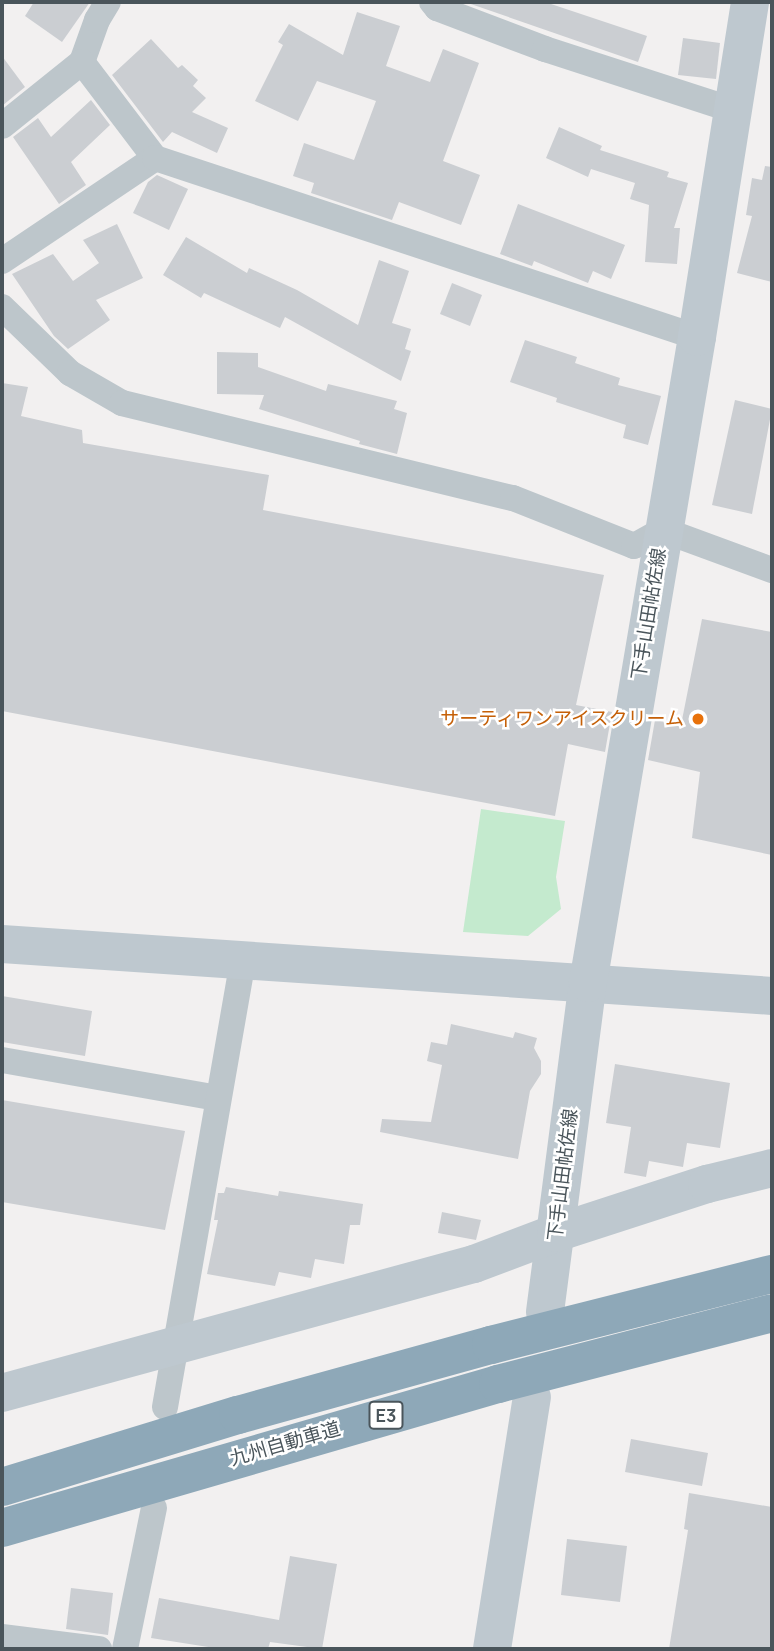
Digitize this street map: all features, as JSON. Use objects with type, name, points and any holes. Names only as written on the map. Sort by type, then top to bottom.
[{"type":"highway","name":"九州自動車道","points":[[2,1487],[238,1415],[491,1345],[772,1274]]},
{"type":"highway","name":"九州自動車道","points":[[2,1528],[485,1387],[772,1313]]},
{"type":"main road","name":"下手山田帖佐線","points":[[545,1311],[588,984],[697,337],[750,2]]},
{"type":"main road","points":[[2,944],[772,996]]},
{"type":"main road","points":[[2,1393],[474,1264],[556,1233],[707,1184],[772,1168]]},
{"type":"main road","points":[[492,1649],[531,1397]]},
{"type":"street","points":[[2,126],[82,62],[97,20],[108,2]]},
{"type":"street","points":[[432,2],[437,8],[545,49],[733,110]]},
{"type":"street","points":[[82,62],[155,158],[697,337]]},
{"type":"street","points":[[2,261],[155,158]]},
{"type":"street","points":[[2,307],[70,373],[122,403],[513,498],[634,546],[663,530],[772,569]]},
{"type":"street","points":[[165,1407],[243,960]]},
{"type":"street","points":[[2,1060],[217,1098]]},
{"type":"street","points":[[125,1649],[154,1508]]},
{"type":"street","points":[[2,1637],[99,1649]]},
{"type":"green space","points":[[481,809],[565,821],[556,877],[561,909],[528,936],[463,932]]},
{"type":"building","points":[[34,2],[90,2],[62,42],[25,16]]},
{"type":"building","points":[[465,2],[545,2],[647,36],[638,62]]},
{"type":"building","points":[[357,12],[400,26],[386,66],[430,82],[443,49],[479,63],[443,161],[480,175],[461,225],[399,202],[392,220],[311,193],[314,183],[293,176],[304,143],[354,160],[376,101],[317,81],[298,121],[255,101],[283,45],[278,42],[289,24],[343,55]]},
{"type":"building","points":[[683,38],[720,43],[716,79],[678,75]]},
{"type":"building","points":[[151,39],[178,68],[182,65],[198,80],[193,86],[206,98],[192,112],[228,128],[217,153],[172,132],[163,142],[112,75]]},
{"type":"building","points":[[2,56],[25,87],[2,106]]},
{"type":"building","points":[[91,100],[110,125],[71,162],[86,185],[59,204],[13,137],[38,118],[51,137]]},
{"type":"building","points":[[559,127],[602,146],[600,150],[669,172],[667,177],[688,183],[674,228],[680,228],[677,264],[645,262],[649,205],[630,199],[635,183],[591,169],[588,177],[546,158]]},
{"type":"building","points":[[765,166],[772,167],[772,282],[737,273],[752,216],[746,215],[752,178],[762,180]]},
{"type":"building","points":[[157,175],[188,189],[169,230],[133,213],[148,182]]},
{"type":"building","points":[[518,204],[625,245],[611,279],[593,271],[588,283],[534,261],[532,266],[500,254]]},
{"type":"building","points":[[117,224],[143,278],[96,300],[110,320],[68,349],[54,336],[12,274],[53,254],[73,281],[99,263],[83,240]]},
{"type":"building","points":[[186,237],[247,273],[249,268],[297,290],[358,325],[379,260],[409,271],[392,323],[411,329],[405,349],[411,351],[401,381],[285,317],[280,328],[204,293],[201,298],[163,275]]},
{"type":"building","points":[[452,283],[482,295],[470,326],[440,314]]},
{"type":"building","points":[[525,340],[577,357],[575,363],[620,378],[618,385],[661,396],[648,445],[623,438],[626,425],[556,402],[557,398],[510,382]]},
{"type":"building","points":[[217,352],[258,353],[258,367],[326,391],[328,384],[397,401],[394,409],[407,413],[397,454],[359,444],[360,441],[259,409],[264,395],[217,394]]},
{"type":"building","points":[[2,383],[28,387],[21,416],[82,430],[83,443],[269,475],[263,510],[604,575],[576,705],[612,712],[605,752],[568,744],[555,816],[2,711]]},
{"type":"building","points":[[735,400],[772,409],[752,514],[712,505]]},
{"type":"building","points":[[702,619],[772,632],[772,855],[692,838],[700,772],[648,760],[655,720],[681,725]]},
{"type":"building","points":[[2,996],[92,1011],[85,1056],[2,1042]]},
{"type":"building","points":[[451,1024],[513,1038],[515,1032],[537,1038],[534,1048],[541,1061],[541,1074],[530,1091],[518,1159],[380,1132],[382,1119],[431,1122],[442,1065],[427,1061],[431,1042],[447,1045]]},
{"type":"building","points":[[615,1064],[730,1083],[720,1148],[687,1143],[683,1167],[649,1161],[646,1177],[624,1173],[631,1127],[606,1123]]},
{"type":"building","points":[[2,1100],[185,1131],[165,1230],[2,1202]]},
{"type":"building","points":[[226,1187],[278,1196],[279,1191],[363,1204],[360,1225],[350,1225],[344,1264],[315,1259],[311,1278],[279,1272],[275,1286],[207,1274],[218,1220],[214,1220],[218,1193],[224,1193]]},
{"type":"building","points":[[442,1212],[481,1220],[476,1240],[438,1233]]},
{"type":"building","points":[[631,1439],[708,1453],[702,1486],[625,1472]]},
{"type":"building","points":[[689,1493],[772,1507],[772,1649],[669,1649],[688,1530],[684,1529]]},
{"type":"building","points":[[567,1539],[627,1546],[620,1602],[561,1595]]},
{"type":"building","points":[[290,1556],[337,1564],[322,1649],[270,1642],[268,1649],[221,1649],[151,1638],[159,1598],[279,1620]]},
{"type":"building","points":[[71,1588],[113,1593],[108,1635],[66,1629]]},
{"type":"place","name":"サーティワンアイスクリーム","points":[[698,719]]}]
